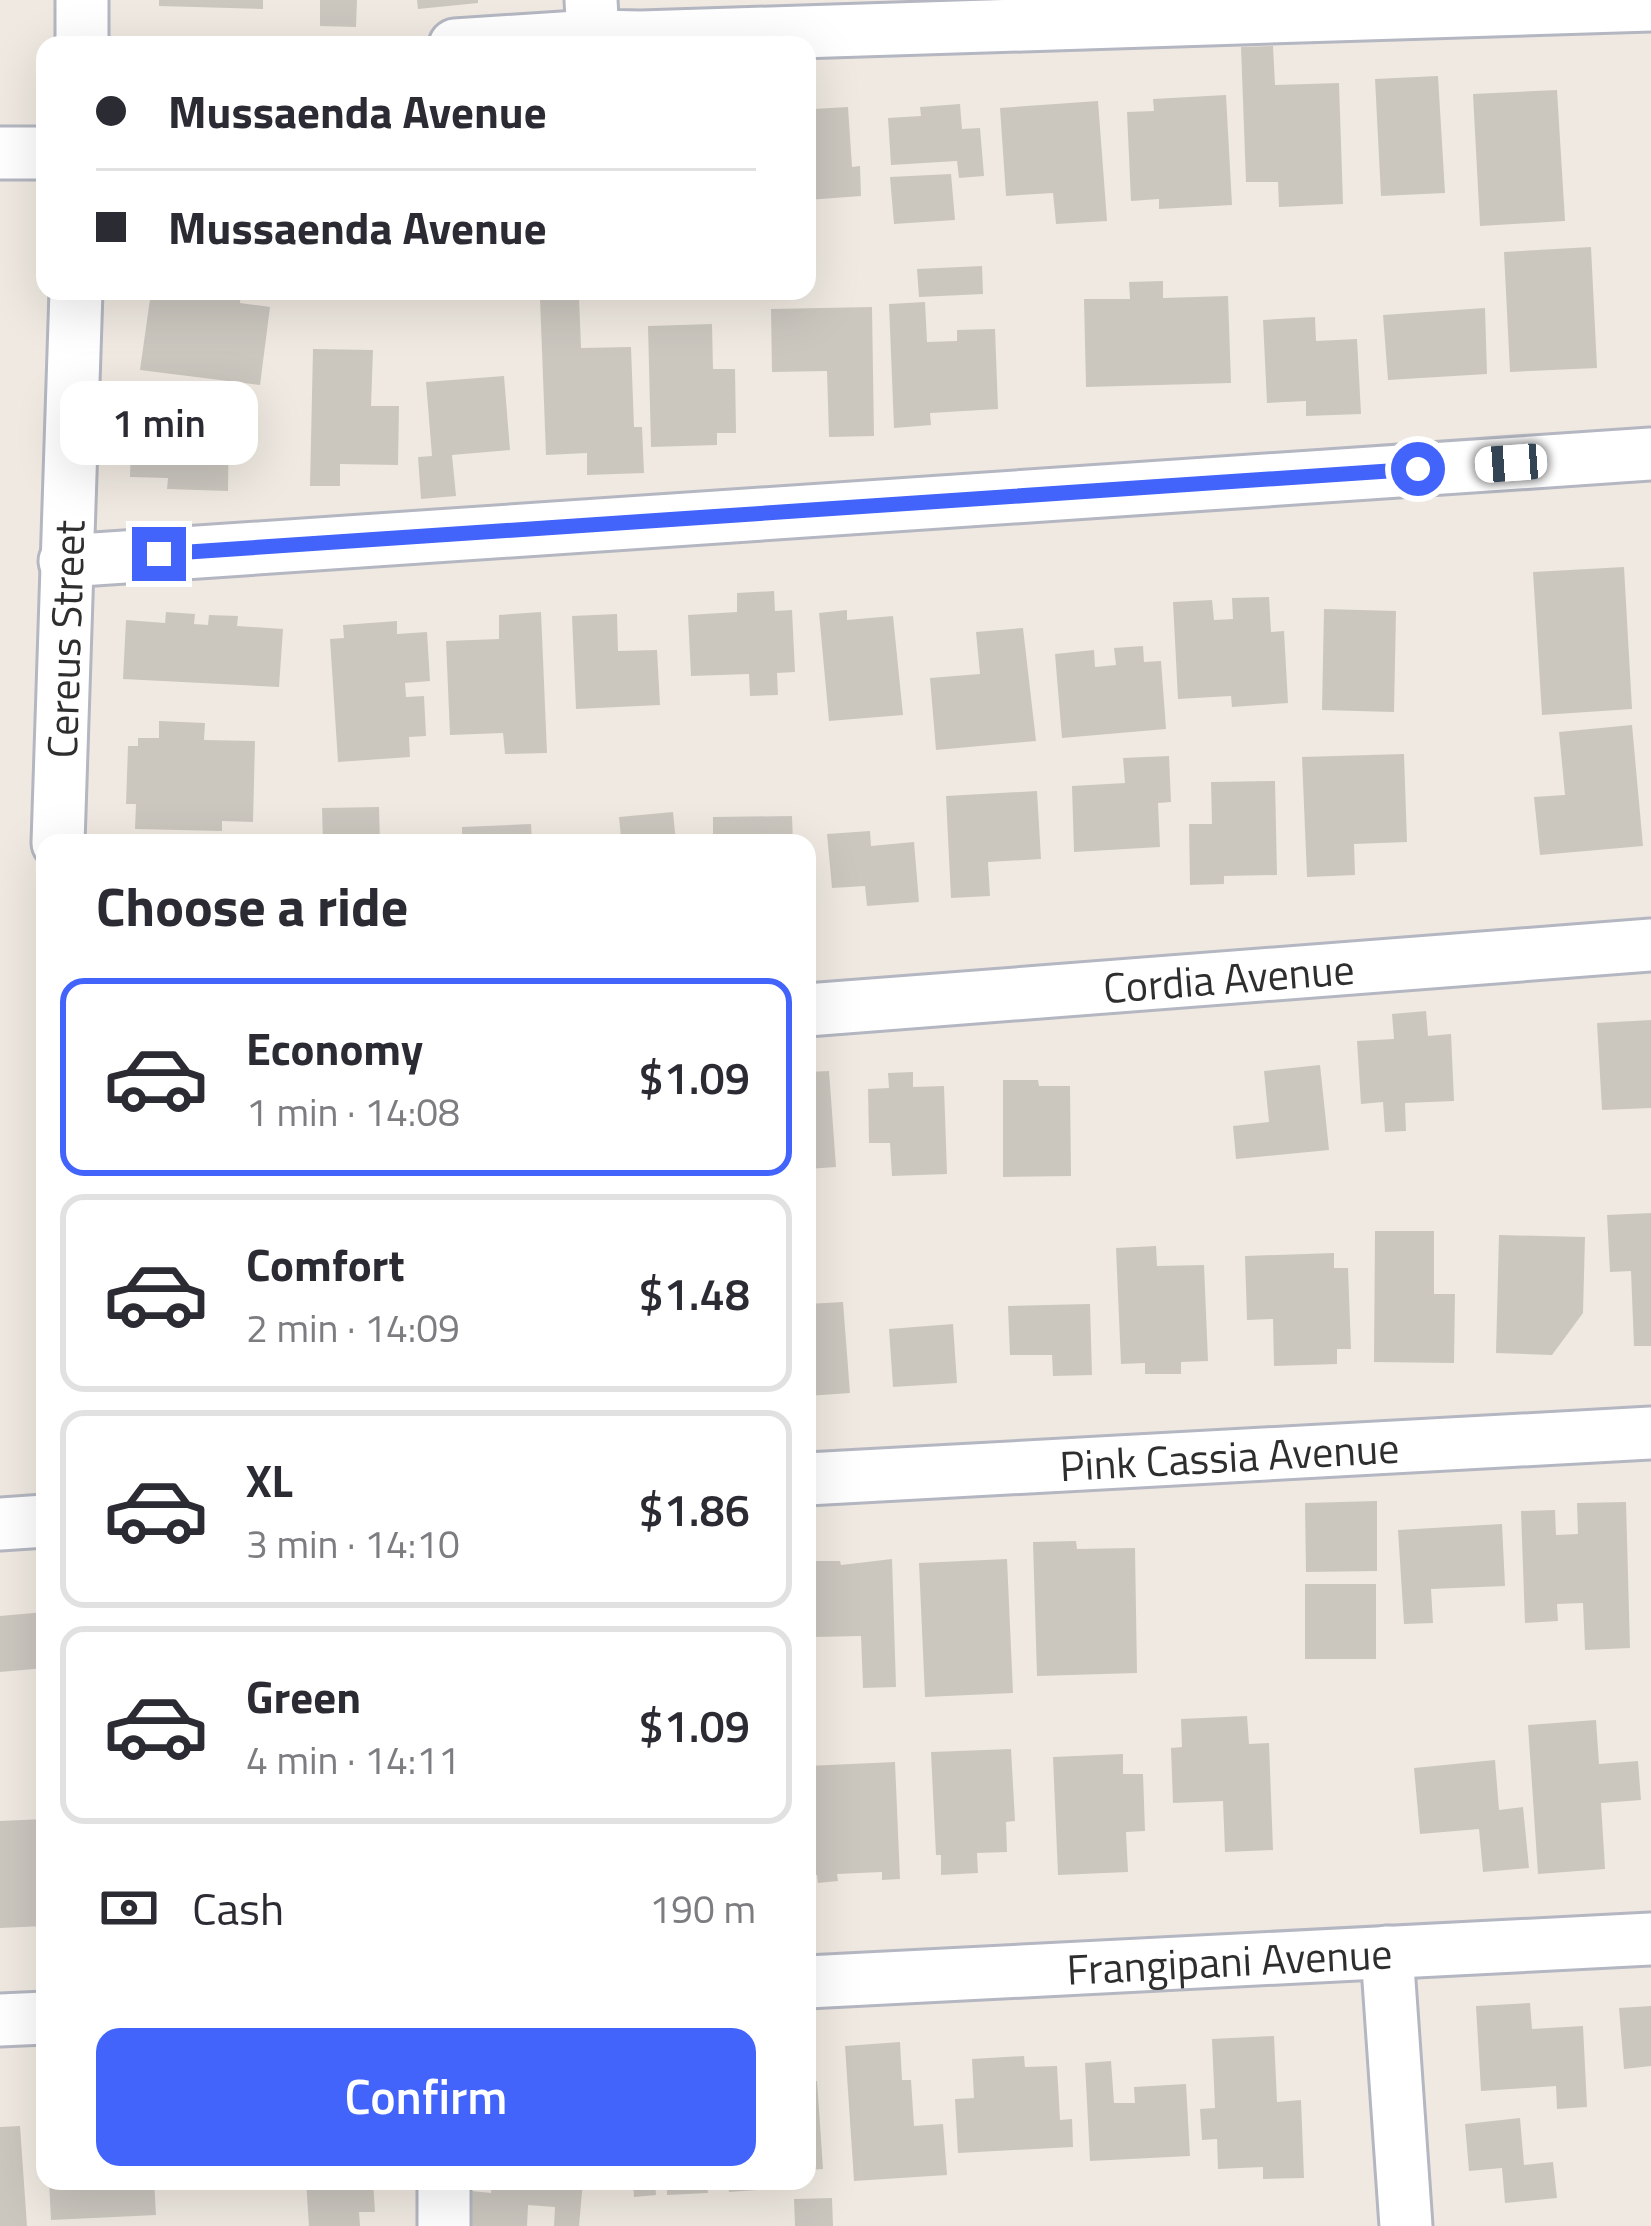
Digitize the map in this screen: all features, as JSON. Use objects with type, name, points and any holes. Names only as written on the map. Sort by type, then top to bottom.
[{"type":"street","points":[[82,0],[82,36]]},
{"type":"street","points":[[501,36],[592,18],[1651,4]]},
{"type":"street","points":[[0,153],[36,153]]},
{"type":"street","name":"Cereus Street","points":[[58,834],[76,300]]},
{"type":"street","points":[[65,561],[1651,454]]},
{"type":"street","name":"Cordia Avenue","points":[[816,1009],[1651,946]]},
{"type":"street","name":"Pink Cassia Avenue","points":[[816,1479],[1651,1433]]},
{"type":"street","points":[[0,1523],[36,1521]]},
{"type":"street","name":"Frangipani Avenue","points":[[816,1982],[1651,1939]]},
{"type":"street","points":[[1388,1952],[1406,2226]]},
{"type":"street","points":[[0,2020],[36,2018]]},
{"type":"street","points":[[444,2190],[444,2226]]},
{"type":"building","points":[[159,0],[263,0],[263,9],[159,6]]},
{"type":"building","points":[[320,0],[357,0],[356,27],[320,26]]},
{"type":"building","points":[[417,0],[478,0],[478,3],[418,9]]},
{"type":"building","points":[[1273,46],[1275,85],[1339,83],[1343,204],[1279,207],[1278,182],[1246,182],[1241,47]]},
{"type":"building","points":[[1438,76],[1445,193],[1381,196],[1375,79]]},
{"type":"building","points":[[1557,90],[1565,221],[1480,226],[1473,94]]},
{"type":"building","points":[[1226,95],[1232,205],[1159,209],[1159,199],[1131,201],[1127,112],[1154,111],[1153,99]]},
{"type":"building","points":[[1098,101],[1107,221],[1056,224],[1053,193],[1006,196],[1000,108]]},
{"type":"building","points":[[960,104],[962,129],[980,128],[984,176],[959,178],[957,161],[891,165],[888,118],[921,116],[920,107]]},
{"type":"building","points":[[848,107],[852,167],[860,166],[861,196],[816,199],[816,109]]},
{"type":"building","points":[[951,174],[955,220],[894,224],[890,177]]},
{"type":"building","points":[[1591,247],[1597,368],[1510,372],[1504,252]]},
{"type":"building","points":[[982,266],[983,294],[919,297],[917,269]]},
{"type":"building","points":[[1163,281],[1163,298],[1228,296],[1231,383],[1086,387],[1084,299],[1130,299],[1129,282]]},
{"type":"building","points":[[150,300],[240,300],[270,307],[260,385],[140,370]]},
{"type":"building","points":[[540,300],[579,300],[581,348],[631,347],[634,427],[642,427],[644,473],[587,475],[587,453],[546,455]]},
{"type":"building","points":[[925,302],[927,342],[957,341],[957,330],[995,329],[998,409],[930,413],[931,425],[894,428],[889,304]]},
{"type":"building","points":[[872,307],[874,436],[829,437],[827,371],[772,372],[771,309]]},
{"type":"building","points":[[1485,308],[1487,374],[1388,380],[1383,315]]},
{"type":"building","points":[[1315,317],[1316,341],[1357,339],[1361,414],[1306,416],[1306,401],[1267,403],[1263,320]]},
{"type":"building","points":[[712,324],[713,369],[735,369],[736,433],[717,433],[717,445],[651,447],[648,326]]},
{"type":"building","points":[[313,349],[373,350],[371,406],[399,406],[398,465],[340,464],[340,486],[310,486]]},
{"type":"building","points":[[504,376],[510,450],[452,455],[456,496],[421,499],[418,457],[432,456],[426,382]]},
{"type":"building","points":[[132,411],[229,413],[228,491],[167,489],[168,478],[130,477]]},
{"type":"building","points":[[1624,567],[1632,709],[1542,715],[1533,572]]},
{"type":"building","points":[[774,591],[775,611],[792,610],[795,672],[777,673],[778,695],[750,696],[749,674],[691,676],[688,615],[737,612],[737,593]]},
{"type":"building","points":[[1269,597],[1271,632],[1284,631],[1288,703],[1232,707],[1231,696],[1178,699],[1173,602],[1212,600],[1214,620],[1233,619],[1232,598]]},
{"type":"building","points":[[1324,609],[1396,611],[1394,712],[1322,710]]},
{"type":"building","points":[[847,610],[847,620],[893,616],[903,715],[829,721],[819,613]]},
{"type":"building","points":[[166,612],[195,614],[194,624],[208,625],[209,615],[238,616],[237,626],[283,629],[279,687],[123,679],[126,620],[165,623]]},
{"type":"building","points":[[541,612],[547,753],[505,754],[503,733],[450,735],[446,641],[499,639],[499,615]]},
{"type":"building","points":[[617,614],[618,651],[657,650],[660,705],[576,709],[572,616]]},
{"type":"building","points":[[397,621],[397,634],[427,632],[430,681],[405,683],[406,697],[424,696],[426,736],[409,737],[410,757],[338,762],[330,639],[344,638],[343,625]]},
{"type":"building","points":[[1023,628],[1036,741],[936,750],[930,678],[980,674],[976,632]]},
{"type":"building","points":[[1143,646],[1144,662],[1161,661],[1166,729],[1062,738],[1055,654],[1094,650],[1095,667],[1116,665],[1114,648]]},
{"type":"building","points":[[159,721],[205,723],[204,740],[255,741],[253,822],[222,821],[222,831],[135,829],[136,804],[126,804],[128,746],[138,746],[138,738],[159,738]]},
{"type":"building","points":[[1632,725],[1643,846],[1540,855],[1534,797],[1565,795],[1559,732]]},
{"type":"building","points":[[1404,754],[1407,842],[1354,844],[1355,875],[1307,877],[1302,757]]},
{"type":"building","points":[[1169,756],[1171,802],[1158,803],[1160,847],[1074,852],[1072,786],[1125,783],[1123,758]]},
{"type":"building","points":[[1275,781],[1277,875],[1224,876],[1224,884],[1190,885],[1189,824],[1212,824],[1211,782]]},
{"type":"building","points":[[1037,791],[1041,859],[988,862],[990,896],[951,898],[946,796]]},
{"type":"building","points":[[379,807],[380,834],[323,834],[322,808]]},
{"type":"building","points":[[673,812],[675,834],[621,834],[619,817]]},
{"type":"building","points":[[792,816],[793,834],[713,834],[713,817]]},
{"type":"building","points":[[531,824],[532,834],[462,834],[462,827]]},
{"type":"building","points":[[870,831],[871,846],[914,842],[919,902],[867,906],[865,886],[832,888],[827,834]]},
{"type":"building","points":[[1426,1011],[1428,1036],[1451,1034],[1454,1101],[1405,1103],[1406,1131],[1385,1132],[1383,1102],[1361,1104],[1357,1041],[1394,1039],[1392,1014]]},
{"type":"building","points":[[1651,1020],[1651,1108],[1602,1110],[1597,1023]]},
{"type":"building","points":[[1320,1065],[1329,1150],[1236,1159],[1233,1126],[1269,1122],[1264,1071]]},
{"type":"building","points":[[829,1071],[836,1167],[816,1168],[816,1072]]},
{"type":"building","points":[[913,1072],[913,1087],[944,1086],[947,1174],[892,1176],[890,1143],[869,1143],[868,1089],[889,1088],[888,1073]]},
{"type":"building","points":[[1003,1080],[1070,1086],[1071,1176],[1003,1177]]},
{"type":"building","points":[[1651,1213],[1651,1346],[1634,1346],[1631,1271],[1610,1272],[1607,1215]]},
{"type":"building","points":[[1375,1231],[1434,1231],[1434,1294],[1455,1294],[1454,1363],[1374,1362]]},
{"type":"building","points":[[1499,1235],[1585,1237],[1583,1313],[1552,1355],[1496,1353]]},
{"type":"building","points":[[1156,1246],[1157,1266],[1204,1265],[1208,1361],[1181,1362],[1181,1374],[1145,1374],[1145,1363],[1121,1364],[1116,1248]]},
{"type":"building","points":[[1334,1253],[1334,1268],[1348,1268],[1351,1349],[1337,1349],[1337,1364],[1274,1366],[1273,1319],[1247,1320],[1245,1256]]},
{"type":"building","points":[[843,1302],[850,1393],[816,1395],[816,1304]]},
{"type":"building","points":[[1090,1304],[1092,1375],[1053,1376],[1052,1355],[1010,1355],[1008,1306]]},
{"type":"building","points":[[953,1324],[957,1383],[893,1387],[889,1329]]},
{"type":"building","points":[[1377,1501],[1377,1571],[1306,1572],[1305,1503]]},
{"type":"building","points":[[1626,1502],[1630,1648],[1585,1650],[1583,1603],[1557,1604],[1558,1621],[1525,1623],[1521,1511],[1555,1510],[1556,1535],[1578,1534],[1577,1503]]},
{"type":"building","points":[[1502,1524],[1505,1586],[1431,1589],[1433,1623],[1404,1624],[1398,1530]]},
{"type":"building","points":[[1076,1541],[1077,1549],[1135,1548],[1137,1673],[1037,1676],[1033,1542]]},
{"type":"building","points":[[892,1559],[896,1687],[863,1688],[861,1636],[816,1637],[816,1561],[840,1561],[841,1565]]},
{"type":"building","points":[[1007,1559],[1013,1693],[925,1697],[919,1563]]},
{"type":"building","points":[[1305,1584],[1376,1584],[1376,1659],[1305,1659]]},
{"type":"building","points":[[36,1613],[36,1669],[0,1672],[0,1616]]},
{"type":"building","points":[[1247,1716],[1249,1744],[1269,1743],[1273,1850],[1225,1852],[1223,1801],[1173,1803],[1171,1748],[1182,1747],[1181,1719]]},
{"type":"building","points":[[1596,1720],[1599,1764],[1638,1761],[1641,1800],[1601,1803],[1605,1869],[1538,1874],[1528,1725]]},
{"type":"building","points":[[1011,1749],[1015,1821],[1006,1822],[1007,1852],[977,1853],[978,1873],[941,1875],[931,1752]]},
{"type":"building","points":[[1123,1754],[1123,1774],[1143,1774],[1145,1831],[1126,1832],[1128,1872],[1058,1875],[1053,1757]]},
{"type":"building","points":[[1495,1760],[1499,1810],[1523,1807],[1529,1868],[1483,1872],[1479,1829],[1420,1834],[1414,1768]]},
{"type":"building","points":[[895,1762],[900,1879],[882,1880],[882,1872],[837,1874],[838,1881],[818,1883],[816,1766]]},
{"type":"building","points":[[36,1819],[36,1926],[0,1928],[0,1821]]},
{"type":"building","points":[[1530,2003],[1532,2029],[1583,2026],[1587,2107],[1557,2109],[1556,2086],[1481,2091],[1476,2006]]},
{"type":"building","points":[[1651,2006],[1651,2066],[1624,2069],[1619,2008]]},
{"type":"building","points":[[1274,2036],[1277,2102],[1301,2100],[1304,2178],[1263,2179],[1263,2167],[1218,2169],[1217,2139],[1202,2140],[1200,2109],[1215,2108],[1212,2039]]},
{"type":"building","points":[[900,2042],[902,2080],[911,2080],[914,2126],[943,2124],[947,2175],[854,2181],[845,2046]]},
{"type":"building","points":[[1024,2056],[1025,2067],[1057,2066],[1060,2120],[1072,2119],[1073,2147],[958,2153],[955,2099],[974,2098],[972,2059]]},
{"type":"building","points":[[1111,2061],[1114,2103],[1135,2103],[1134,2087],[1186,2084],[1190,2156],[1090,2161],[1085,2063]]},
{"type":"building","points":[[816,2081],[823,2169],[816,2169]]},
{"type":"building","points":[[1520,2118],[1524,2165],[1553,2162],[1557,2198],[1505,2203],[1502,2168],[1469,2171],[1465,2124]]},
{"type":"building","points":[[20,2126],[27,2226],[0,2226],[0,2127]]},
{"type":"building","points":[[49,2190],[155,2190],[156,2215],[51,2220]]},
{"type":"building","points":[[307,2190],[374,2190],[375,2212],[359,2212],[360,2226],[309,2226]]},
{"type":"building","points":[[462,2190],[582,2190],[579,2226],[554,2226],[555,2207],[528,2205],[527,2226],[459,2226]]},
{"type":"building","points":[[634,2190],[656,2190],[656,2195],[634,2197]]},
{"type":"building","points":[[667,2190],[708,2190],[708,2193],[667,2195]]},
{"type":"building","points":[[832,2198],[833,2226],[795,2226],[794,2199]]},
{"type":"route","points":[[159,554],[1418,469]]}]
